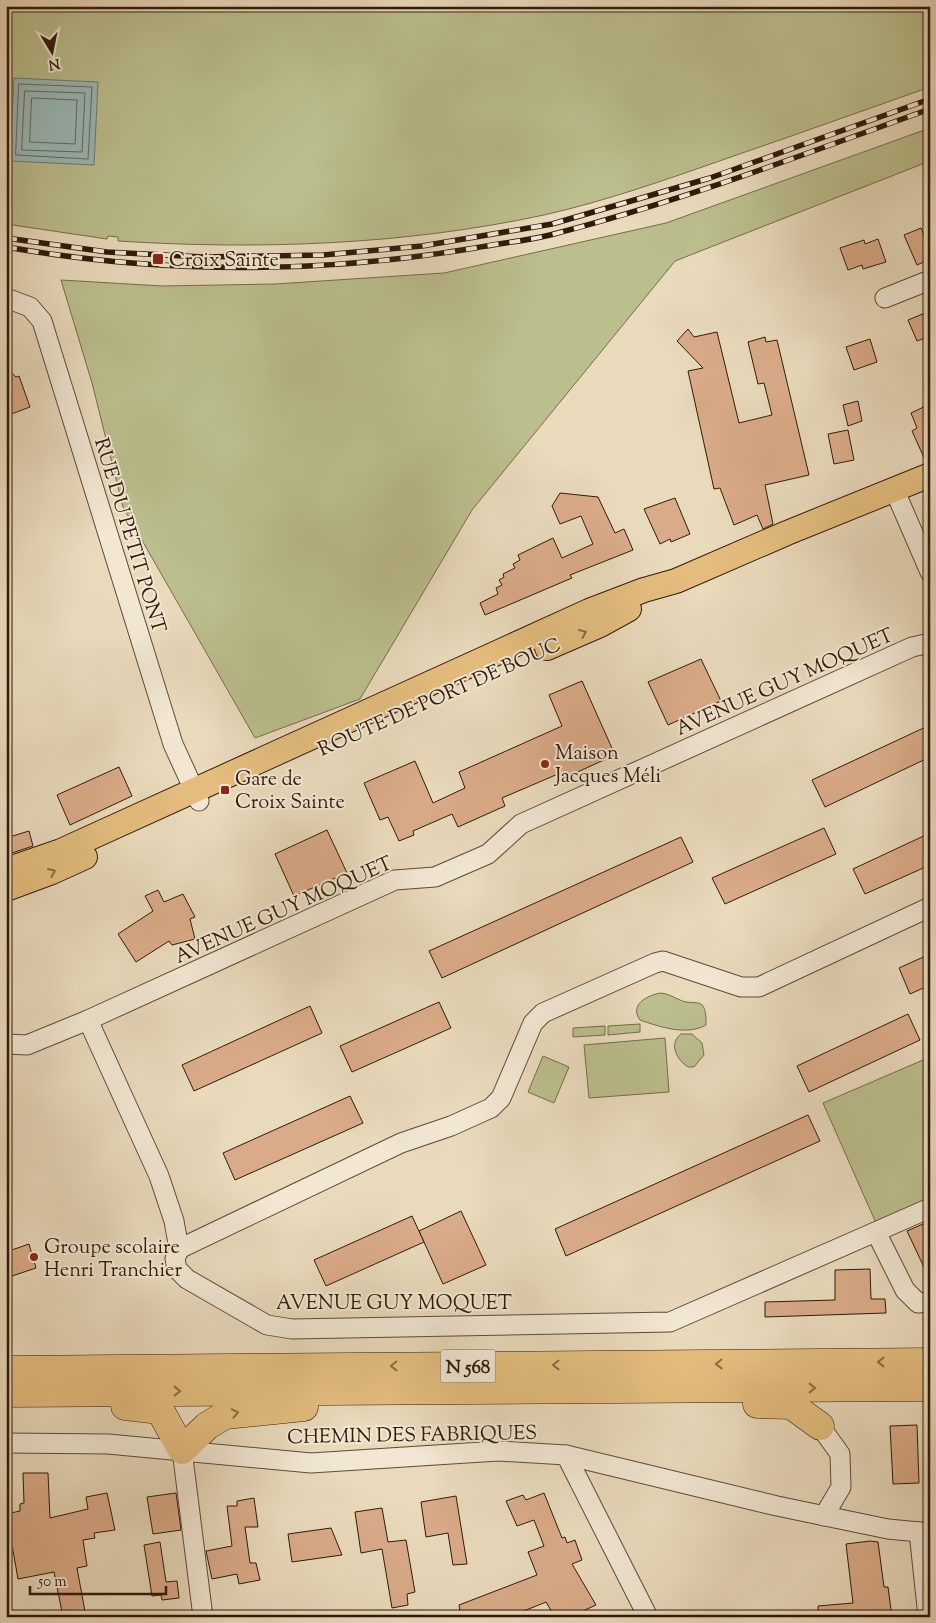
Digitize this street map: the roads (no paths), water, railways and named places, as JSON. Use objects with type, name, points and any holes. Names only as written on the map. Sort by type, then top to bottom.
[{"type":"highway","name":"N 568","points":[[6,1370],[930,1362]]},
{"type":"highway","name":"N 568","points":[[6,1393],[930,1387]]},
{"type":"highway","points":[[6,1400],[160,1410],[182,1450],[207,1426],[225,1415],[242,1411],[565,1389]]},
{"type":"highway","points":[[607,1389],[716,1403],[791,1404],[820,1426]]},
{"type":"main road","name":"ROUTE DE PORT DE BOUC","points":[[6,870],[61,851],[196,796],[600,625],[676,581],[894,489],[930,476]]},
{"type":"main road","name":"ROUTE DE PORT DE BOUC","points":[[6,889],[52,872],[196,796]]},
{"type":"street","points":[[885,298],[930,280]]},
{"type":"street","name":"RUE DU PETIT PONT","points":[[6,298],[30,307],[42,321],[173,744],[196,796]]},
{"type":"street","points":[[894,489],[930,572]]},
{"type":"street","name":"AVENUE GUY MOQUET","points":[[6,1044],[27,1045],[88,1020],[395,880],[435,877],[488,854],[521,824],[912,648],[930,643]]},
{"type":"street","points":[[179,1249],[401,1143],[451,1126],[491,1108],[501,1098],[533,1023],[542,1012],[663,961],[741,987],[759,987],[930,908]]},
{"type":"street","name":"AVENUE GUY MOQUET","points":[[88,1020],[159,1176],[174,1221],[179,1249],[175,1259],[177,1269],[187,1279],[267,1325],[292,1328],[670,1322],[930,1208]]},
{"type":"street","points":[[876,1232],[905,1290],[918,1303],[930,1302]]},
{"type":"street","points":[[820,1426],[840,1454],[841,1487],[824,1516]]},
{"type":"street","name":"CHEMIN DES FABRIQUES","points":[[6,1444],[108,1444],[311,1463],[498,1451],[566,1455],[888,1530],[924,1533]]},
{"type":"street","points":[[182,1450],[204,1617]]},
{"type":"street","points":[[566,1455],[648,1617]]},
{"type":"street","points":[[924,1533],[928,1617]]},
{"type":"water","points":[[14,78],[98,82],[94,165],[10,161]]},
{"type":"railway","points":[[6,238],[107,252],[203,257],[323,255],[422,246],[552,224],[710,178],[930,99]]},
{"type":"railway","points":[[6,247],[64,256],[182,266],[300,266],[359,263],[417,257],[532,239],[598,222],[742,177],[930,109]]},
{"type":"place","name":"Croix Sainte","points":[[158,259]]},
{"type":"place","name":"Maison Jacques Méli","points":[[545,764]]},
{"type":"place","name":"Gare de Croix Sainte","points":[[225,790]]},
{"type":"place","name":"Groupe scolaire Henri Tranchier","points":[[34,1257]]}]
